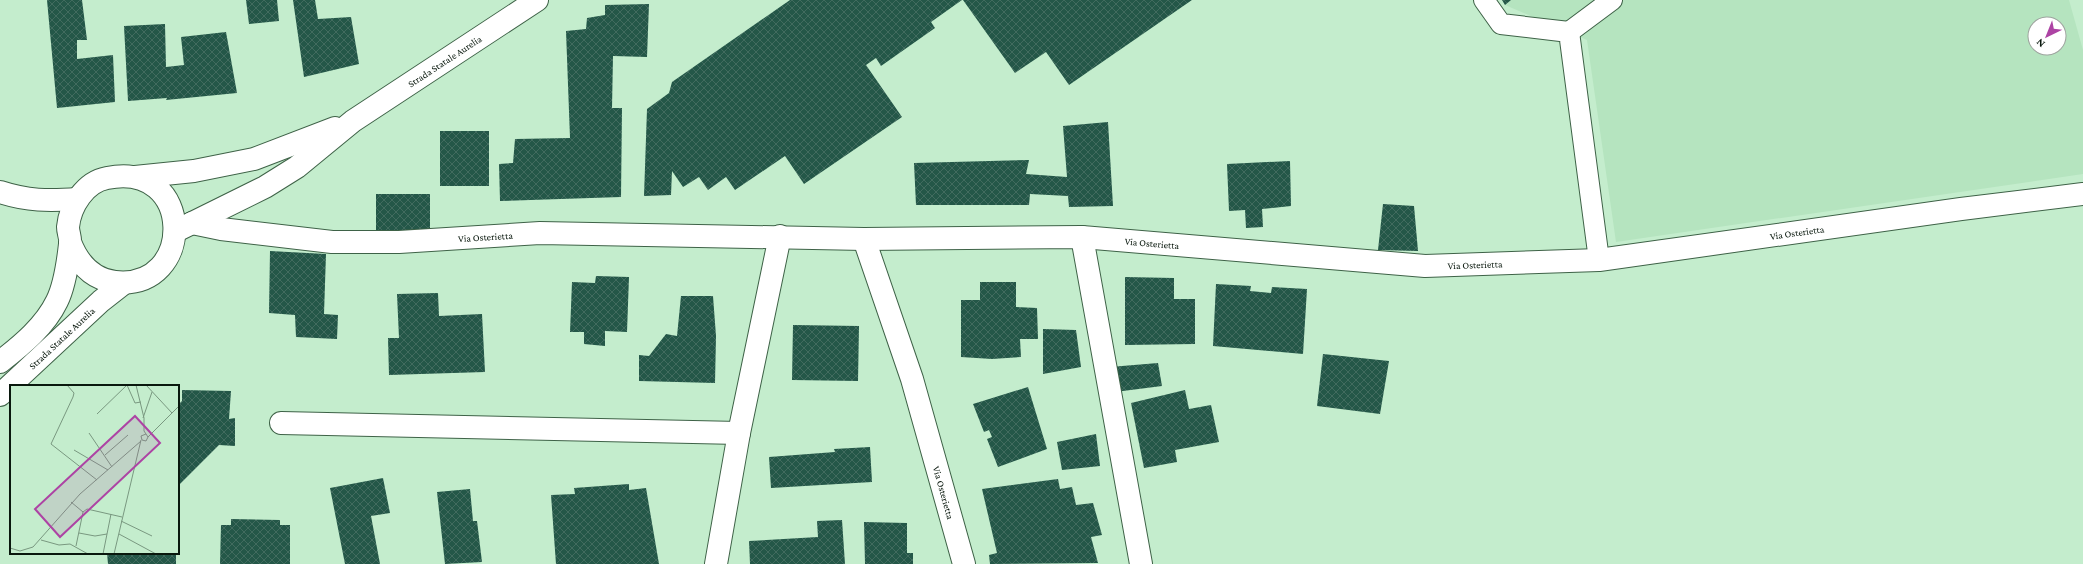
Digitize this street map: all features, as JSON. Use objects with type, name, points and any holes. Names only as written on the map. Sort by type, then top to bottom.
[{"type":"street","name":"Strada Statale Aurelia","points":[[353,121],[536,0]]},
{"type":"street","points":[[353,121],[297,167],[265,187],[184,227],[165,261],[154,272],[140,280],[124,283],[110,281],[96,276],[84,267],[76,256],[70,242],[68,228],[70,213],[77,199],[88,187],[102,178],[119,175],[135,177],[194,171],[254,159],[353,121]]},
{"type":"street","points":[[135,177],[157,188],[165,197],[184,227]]},
{"type":"street","points":[[0,192],[22,199],[50,201],[77,199]]},
{"type":"street","name":"Via Osterietta","points":[[184,227],[221,228],[332,242],[399,242],[540,233],[780,236],[864,239],[1082,237],[1425,266],[1599,260],[1961,209],[2083,194]]},
{"type":"street","points":[[716,564],[739,433],[780,236]]},
{"type":"street","points":[[1082,237],[1141,564]]},
{"type":"street","name":"Via Osterietta","points":[[864,239],[912,379],[964,564]]},
{"type":"street","points":[[0,362],[44,322],[58,300],[70,242]]},
{"type":"street","name":"Strada Statale Aurelia","points":[[11,385],[101,302],[124,283]]},
{"type":"street","name":"Strada Statale Aurelia","points":[[0,395],[10,386]]},
{"type":"street","points":[[281,423],[739,433]]},
{"type":"lane","points":[[1484,0],[1501,24],[1569,32],[1612,0]]},
{"type":"lane","points":[[1569,32],[1599,260]]},
{"type":"shaded area","points":[[1502,0],[2069,0],[2083,50],[2083,174],[1616,242],[1587,40],[1505,5]]},
{"type":"building","points":[[47,0],[82,0],[87,40],[77,40],[77,59],[113,55],[115,102],[57,108]]},
{"type":"building","points":[[246,0],[277,0],[279,21],[249,24]]},
{"type":"building","points":[[293,0],[315,0],[318,19],[351,17],[359,64],[304,77]]},
{"type":"building","points":[[790,0],[962,0],[931,22],[935,28],[881,66],[876,58],[866,65],[902,117],[804,184],[785,156],[735,190],[726,177],[708,190],[699,177],[683,187],[672,171],[671,195],[644,196],[647,109],[669,93],[672,82]]},
{"type":"building","points":[[963,0],[1192,0],[1069,85],[1046,52],[1015,73]]},
{"type":"building","points":[[1502,0],[1511,0],[1505,5]]},
{"type":"building","points":[[649,4],[647,57],[613,56],[612,108],[622,108],[621,197],[500,201],[499,164],[513,163],[515,139],[570,138],[566,31],[586,29],[587,18],[605,15],[605,5]]},
{"type":"building","points":[[165,24],[166,67],[184,65],[181,37],[226,32],[237,93],[166,100],[167,98],[128,101],[124,26]]},
{"type":"building","points":[[1108,122],[1113,206],[1069,207],[1068,196],[1030,194],[1029,205],[916,205],[914,163],[1029,160],[1026,174],[1067,177],[1063,126]]},
{"type":"building","points":[[440,131],[489,131],[489,186],[440,186]]},
{"type":"building","points":[[1290,161],[1291,206],[1262,209],[1263,227],[1246,228],[1245,210],[1229,211],[1227,164]]},
{"type":"building","points":[[376,194],[430,194],[430,233],[376,233]]},
{"type":"building","points":[[1383,204],[1414,206],[1418,251],[1378,250]]},
{"type":"building","points":[[270,251],[326,254],[324,314],[338,315],[337,339],[296,337],[295,315],[269,313]]},
{"type":"building","points":[[596,276],[629,277],[627,332],[605,331],[605,346],[584,344],[584,332],[570,332],[572,282],[595,283]]},
{"type":"building","points":[[1125,277],[1174,278],[1174,299],[1195,299],[1195,344],[1125,345]]},
{"type":"building","points":[[980,282],[1016,282],[1016,307],[1037,308],[1038,339],[1020,339],[1021,357],[992,359],[961,357],[961,300],[980,300]]},
{"type":"building","points":[[1216,284],[1251,286],[1250,291],[1271,293],[1272,287],[1307,289],[1303,354],[1213,346]]},
{"type":"building","points":[[438,293],[439,316],[482,314],[485,372],[389,375],[388,338],[399,338],[397,294]]},
{"type":"building","points":[[681,296],[713,296],[716,336],[715,383],[639,381],[639,355],[649,356],[666,334],[677,336]]},
{"type":"building","points":[[793,325],[859,326],[858,381],[792,380]]},
{"type":"building","points":[[1043,329],[1076,330],[1081,367],[1043,374]]},
{"type":"building","points":[[1323,354],[1389,361],[1380,414],[1317,406]]},
{"type":"building","points":[[1158,363],[1162,386],[1115,392],[1110,367]]},
{"type":"building","points":[[1028,387],[1047,449],[998,467],[987,439],[992,437],[989,430],[984,432],[973,404]]},
{"type":"building","points":[[182,390],[231,391],[229,419],[235,418],[235,446],[219,445],[179,485],[179,404],[182,401]]},
{"type":"building","points":[[1185,390],[1189,409],[1211,405],[1219,442],[1175,450],[1177,462],[1144,468],[1131,403]]},
{"type":"building","points":[[1096,434],[1100,466],[1062,470],[1057,442]]},
{"type":"building","points":[[870,447],[872,482],[771,488],[769,457],[835,452],[834,449]]},
{"type":"building","points":[[383,478],[390,513],[371,516],[380,564],[345,564],[330,488]]},
{"type":"building","points":[[1058,479],[1060,489],[1072,487],[1076,505],[1093,503],[1102,535],[1091,537],[1098,563],[990,564],[989,555],[997,553],[982,489]]},
{"type":"building","points":[[629,484],[629,490],[646,488],[659,564],[556,564],[551,495],[575,494],[574,488]]},
{"type":"building","points":[[470,489],[473,521],[477,521],[482,562],[445,564],[437,492]]},
{"type":"building","points":[[231,519],[280,520],[280,525],[290,525],[290,564],[220,564],[221,525],[231,525]]},
{"type":"building","points":[[842,520],[845,564],[750,564],[749,541],[818,537],[817,521]]},
{"type":"building","points":[[864,522],[907,523],[907,553],[913,553],[913,564],[865,564]]},
{"type":"building","points":[[107,554],[176,554],[176,564],[108,564]]}]
